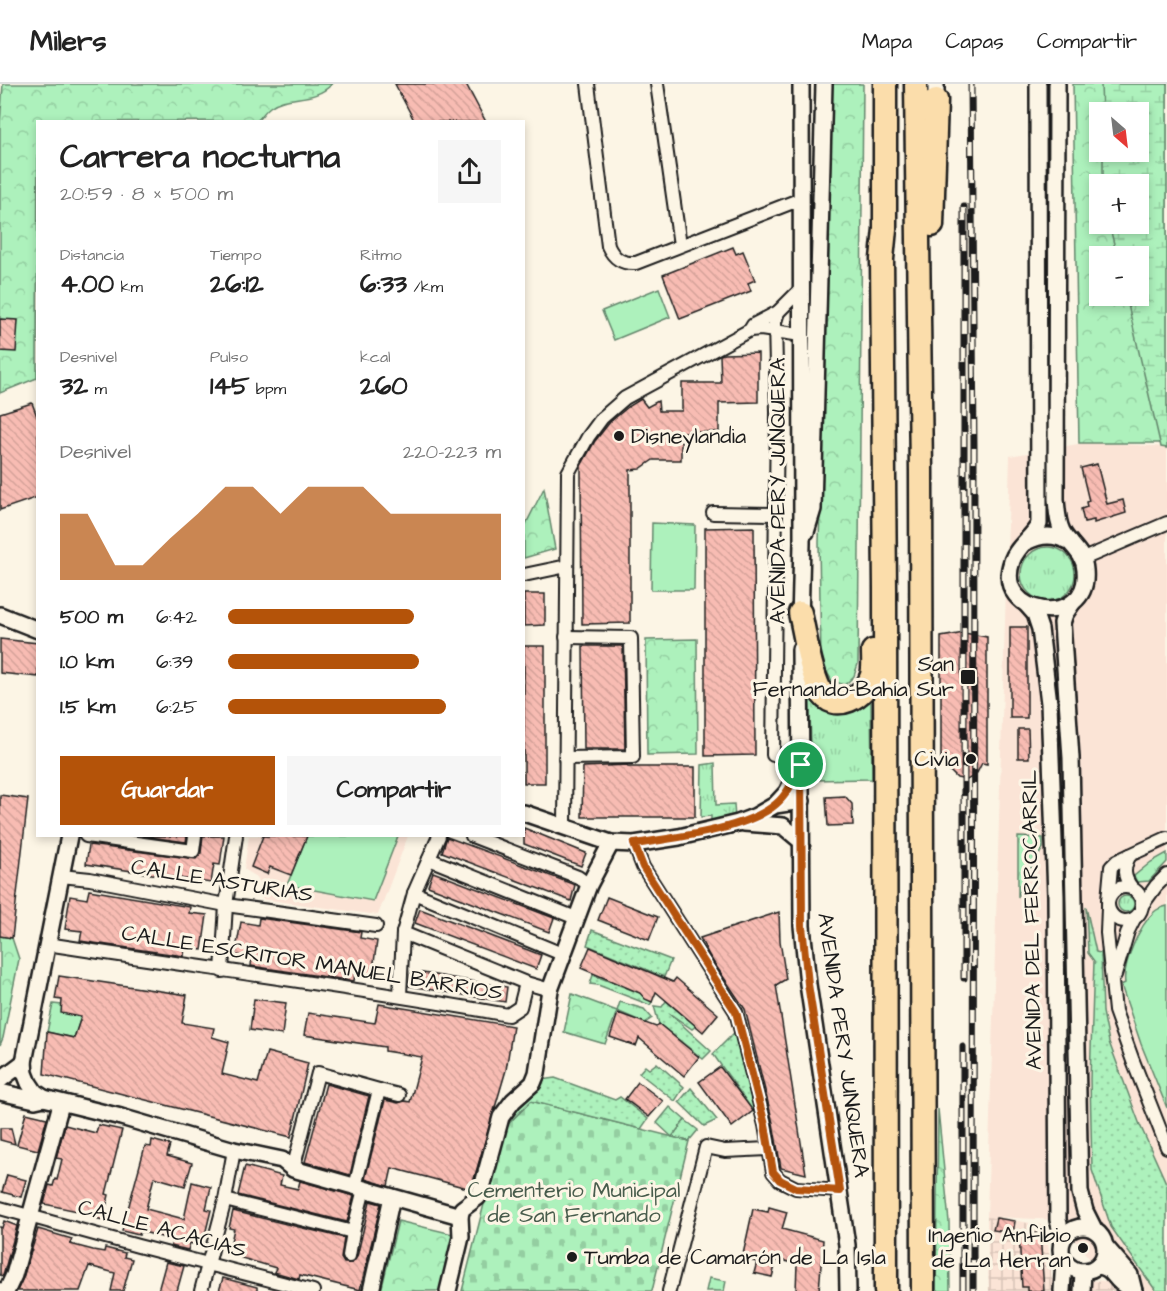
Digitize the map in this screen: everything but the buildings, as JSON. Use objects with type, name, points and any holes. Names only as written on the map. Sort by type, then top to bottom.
[{"type":"highway","points":[[885,84],[885,229],[882,259],[886,1291]]},
{"type":"highway","points":[[916,84],[923,819],[923,1291]]},
{"type":"highway","points":[[918,342],[929,305],[936,92]]},
{"type":"highway","points":[[800,613],[811,664],[821,692],[829,699],[842,702],[855,699],[864,690],[872,675],[874,624],[885,589]]},
{"type":"street","points":[[588,84],[608,246],[611,253],[622,262],[636,263],[801,199]]},
{"type":"street","points":[[657,84],[680,245]]},
{"type":"street","name":"AVENIDA PERY JUNQUERA","points":[[801,84],[802,926],[808,984],[847,1245],[849,1291]]},
{"type":"street","points":[[802,543],[813,509],[824,84]]},
{"type":"street","points":[[1038,84],[1038,524],[1034,535],[1017,550],[1010,574],[1012,586],[1018,596],[1027,605],[1046,611],[1063,608],[1073,602],[1085,582],[1086,570],[1083,559],[1062,531],[1056,499],[1058,84]]},
{"type":"street","points":[[565,828],[568,473],[588,437],[602,418],[625,398],[750,330],[753,325],[778,312],[801,289]]},
{"type":"street","points":[[773,755],[776,514],[775,322],[778,312]]},
{"type":"street","points":[[750,330],[801,335]]},
{"type":"street","points":[[713,513],[776,514]]},
{"type":"street","points":[[1083,559],[1167,523]]},
{"type":"street","points":[[1026,542],[1049,535],[1061,537],[1070,542]]},
{"type":"street","points":[[525,575],[567,566]]},
{"type":"street","name":"AVENIDA DEL FERROCARRIL","points":[[1073,602],[1062,623],[1071,758],[1080,1192],[1085,1211],[1094,1229]]},
{"type":"street","name":"AVENIDA DEL FERROCARRIL","points":[[1027,605],[1035,614],[1040,629],[1049,703],[1056,896],[1058,1220],[1063,1239]]},
{"type":"street","points":[[0,615],[36,629]]},
{"type":"street","points":[[566,637],[632,638],[633,757],[566,758]]},
{"type":"street","points":[[525,813],[611,843],[634,844],[679,837],[738,823],[775,805],[787,792],[801,765]]},
{"type":"street","points":[[775,805],[802,808]]},
{"type":"street","points":[[760,823],[802,808]]},
{"type":"street","points":[[738,823],[783,826],[801,841]]},
{"type":"street","points":[[69,837],[24,1062],[25,1073],[35,1092],[61,1104],[121,1117],[234,1150],[282,1160],[293,1169],[460,1216]]},
{"type":"street","points":[[93,837],[193,851],[195,837]]},
{"type":"street","points":[[222,971],[226,905],[236,837]]},
{"type":"street","points":[[400,995],[403,933],[414,893],[439,837]]},
{"type":"street","points":[[475,837],[578,877],[589,885]]},
{"type":"street","points":[[1167,838],[1118,861],[1111,867],[1107,933],[1115,1011],[1167,1147]]},
{"type":"street","points":[[448,1291],[461,1237],[462,1209],[478,1197],[501,1117],[513,1101],[533,1083],[537,1073],[550,990],[589,885],[611,843]]},
{"type":"street","points":[[634,844],[643,867],[736,1012],[765,1125],[773,1172],[780,1180],[796,1188],[840,1191]]},
{"type":"street","points":[[1130,855],[1124,870],[1125,880],[1140,895],[1143,904]]},
{"type":"street","points":[[429,859],[576,918]]},
{"type":"street","points":[[1113,979],[1128,931],[1143,904],[1167,875]]},
{"type":"street","name":"CALLE ASTURIAS","points":[[61,876],[90,879],[226,905],[376,926]]},
{"type":"street","points":[[1132,888],[1117,889],[1110,896],[1108,904],[1113,917],[1118,920],[1134,920]]},
{"type":"street","points":[[414,893],[562,954]]},
{"type":"street","points":[[403,933],[526,983]]},
{"type":"street","name":"CALLE ESCRITOR MANUEL BARRIOS","points":[[47,944],[400,995],[508,1015],[520,1007],[526,983],[550,990]]},
{"type":"street","points":[[0,1080],[24,1062]]},
{"type":"street","points":[[293,1169],[318,1073],[399,1095]]},
{"type":"street","points":[[349,1256],[359,1188],[379,1090]]},
{"type":"street","points":[[0,1092],[35,1100],[44,1098]]},
{"type":"street","points":[[0,1291],[7,1290],[11,1284],[61,1104]]},
{"type":"street","points":[[669,1291],[706,1148],[725,1151],[768,1149]]},
{"type":"street","points":[[201,1291],[225,1200],[234,1150]]},
{"type":"street","points":[[371,1291],[392,1197]]},
{"type":"street","points":[[225,1200],[353,1232]]},
{"type":"street","name":"CALLE ACACIAS","points":[[0,1208],[313,1291]]},
{"type":"street","points":[[1062,1291],[1064,1261],[1060,1245],[1073,1228],[1080,1226],[1094,1229],[1100,1234],[1106,1246],[1130,1275],[1134,1291]]},
{"type":"street","points":[[1082,1291],[1090,1268],[1105,1254],[1106,1246]]},
{"type":"street","points":[[1064,1261],[1076,1270],[1106,1267],[1120,1282],[1134,1291]]},
{"type":"shaded area","points":[[1089,442],[1167,447],[1167,1291],[1116,1291],[1058,1220],[996,1217],[1046,1226],[989,1291],[987,1217],[1010,456]]},
{"type":"shaded area","points":[[249,837],[408,837],[378,915],[262,899],[263,889],[257,877],[244,869]]},
{"type":"shaded area","points":[[987,1217],[1046,1226],[1052,1279],[1107,1281],[1114,1291],[989,1291]]},
{"type":"green space","points":[[3,84],[332,84],[317,94],[277,103],[258,120],[36,120],[36,378],[0,393],[0,124]]},
{"type":"green space","points":[[832,84],[863,84],[858,664],[854,676],[845,685],[832,681],[821,662],[819,543]]},
{"type":"green space","points":[[1073,84],[1167,84],[1167,443],[1079,443]]},
{"type":"green space","points":[[1101,84],[1167,84],[1167,448],[1161,447],[1128,306],[1149,306],[1149,246],[1114,246],[1112,234],[1149,234],[1149,174],[1103,174],[1103,162],[1149,162],[1149,102],[1102,102]]},
{"type":"green space","points":[[659,288],[670,317],[614,340],[602,311]]},
{"type":"green space","points":[[544,488],[555,549],[525,558],[525,526]]},
{"type":"green space","points":[[652,523],[695,525],[694,590],[651,590]]},
{"type":"green space","points":[[1048,547],[1058,549],[1067,555],[1073,564],[1075,574],[1073,584],[1067,593],[1058,599],[1048,601],[1038,599],[1029,593],[1023,584],[1021,574],[1023,564],[1029,555],[1038,549]]},
{"type":"green space","points":[[697,639],[698,754],[647,755],[646,640]]},
{"type":"green space","points":[[809,679],[856,708],[871,701],[872,779],[812,780]]},
{"type":"green space","points":[[715,763],[716,805],[734,804],[735,819],[711,820],[711,816],[701,817],[702,765]]},
{"type":"green space","points":[[307,837],[398,837],[373,901],[287,885]]},
{"type":"green space","points":[[1018,837],[1043,838],[1043,848],[1024,879],[1018,897]]},
{"type":"green space","points":[[1167,853],[1167,862],[1149,881],[1137,882],[1134,876]]},
{"type":"green space","points":[[1123,896],[1129,896],[1134,904],[1132,910],[1123,912],[1118,907],[1118,901]]},
{"type":"green space","points":[[1167,906],[1167,1108],[1141,1044],[1121,985],[1125,983],[1129,956],[1143,926],[1155,911]]},
{"type":"green space","points":[[1086,907],[1096,952],[1101,953],[1103,1012],[1109,1042],[1140,1125],[1167,1185],[1167,1291],[1156,1291],[1111,1227],[1092,1170],[1090,1079],[1094,961],[1088,953]]},
{"type":"green space","points":[[592,930],[671,960],[664,977],[587,945]]},
{"type":"green space","points":[[0,936],[12,938],[19,959],[0,1045]]},
{"type":"green space","points":[[593,975],[640,993],[652,1002],[650,1005],[590,984]]},
{"type":"green space","points":[[572,994],[617,1011],[605,1044],[564,1032]]},
{"type":"green space","points":[[666,1001],[696,1026],[692,1029],[669,1013],[711,1051],[703,1059],[659,1024],[654,1006],[662,1007]]},
{"type":"green space","points":[[620,1002],[644,1009],[652,1018],[645,1023],[617,1011]]},
{"type":"green space","points":[[53,1004],[62,1005],[81,1017],[74,1038],[47,1032]]},
{"type":"green space","points":[[735,1032],[749,1073],[758,1118],[713,1054]]},
{"type":"green space","points":[[657,1063],[684,1087],[675,1101],[639,1073],[645,1066],[649,1069]]},
{"type":"green space","points":[[555,1078],[615,1100],[620,1097],[648,1119],[641,1129],[531,1101],[503,1129],[506,1120],[541,1080]]},
{"type":"green space","points":[[691,1088],[717,1120],[704,1126],[679,1102]]},
{"type":"green space","name":"Cementerio Municipal de San Fernando","points":[[531,1101],[689,1141],[652,1291],[462,1291],[503,1129]]},
{"type":"green space","points":[[670,1107],[685,1120],[672,1137],[657,1123]]},
{"type":"green space","points":[[938,1109],[949,1222],[950,1291],[936,1291]]},
{"type":"green space","points":[[685,1120],[698,1130],[689,1141],[672,1137]]},
{"type":"green space","points":[[398,1221],[457,1235],[443,1291],[381,1291]]},
{"type":"green space","points":[[709,1278],[726,1281],[724,1291],[706,1291]]},
{"type":"railway","points":[[971,84],[974,447],[973,1291]]},
{"type":"railway","points":[[964,207],[964,978]]},
{"type":"railway","points":[[963,1047],[963,1291]]},
{"type":"place","name":"Disneylandia","points":[[619,436]]},
{"type":"place","name":"San Fernando-Bahía Sur","points":[[968,677]]},
{"type":"place","name":"Civia","points":[[971,759]]},
{"type":"place","name":"Ingenio Anfibio de La Herran","points":[[1083,1248]]},
{"type":"place","name":"Tumba de Camarón de La Isla","points":[[572,1257]]},
{"type":"route","points":[[801,765],[802,926],[823,1089],[840,1191],[796,1188],[780,1180],[773,1172],[765,1125],[736,1012],[643,867],[634,844],[679,837],[738,823],[756,816],[775,805],[787,792],[801,765]]}]
